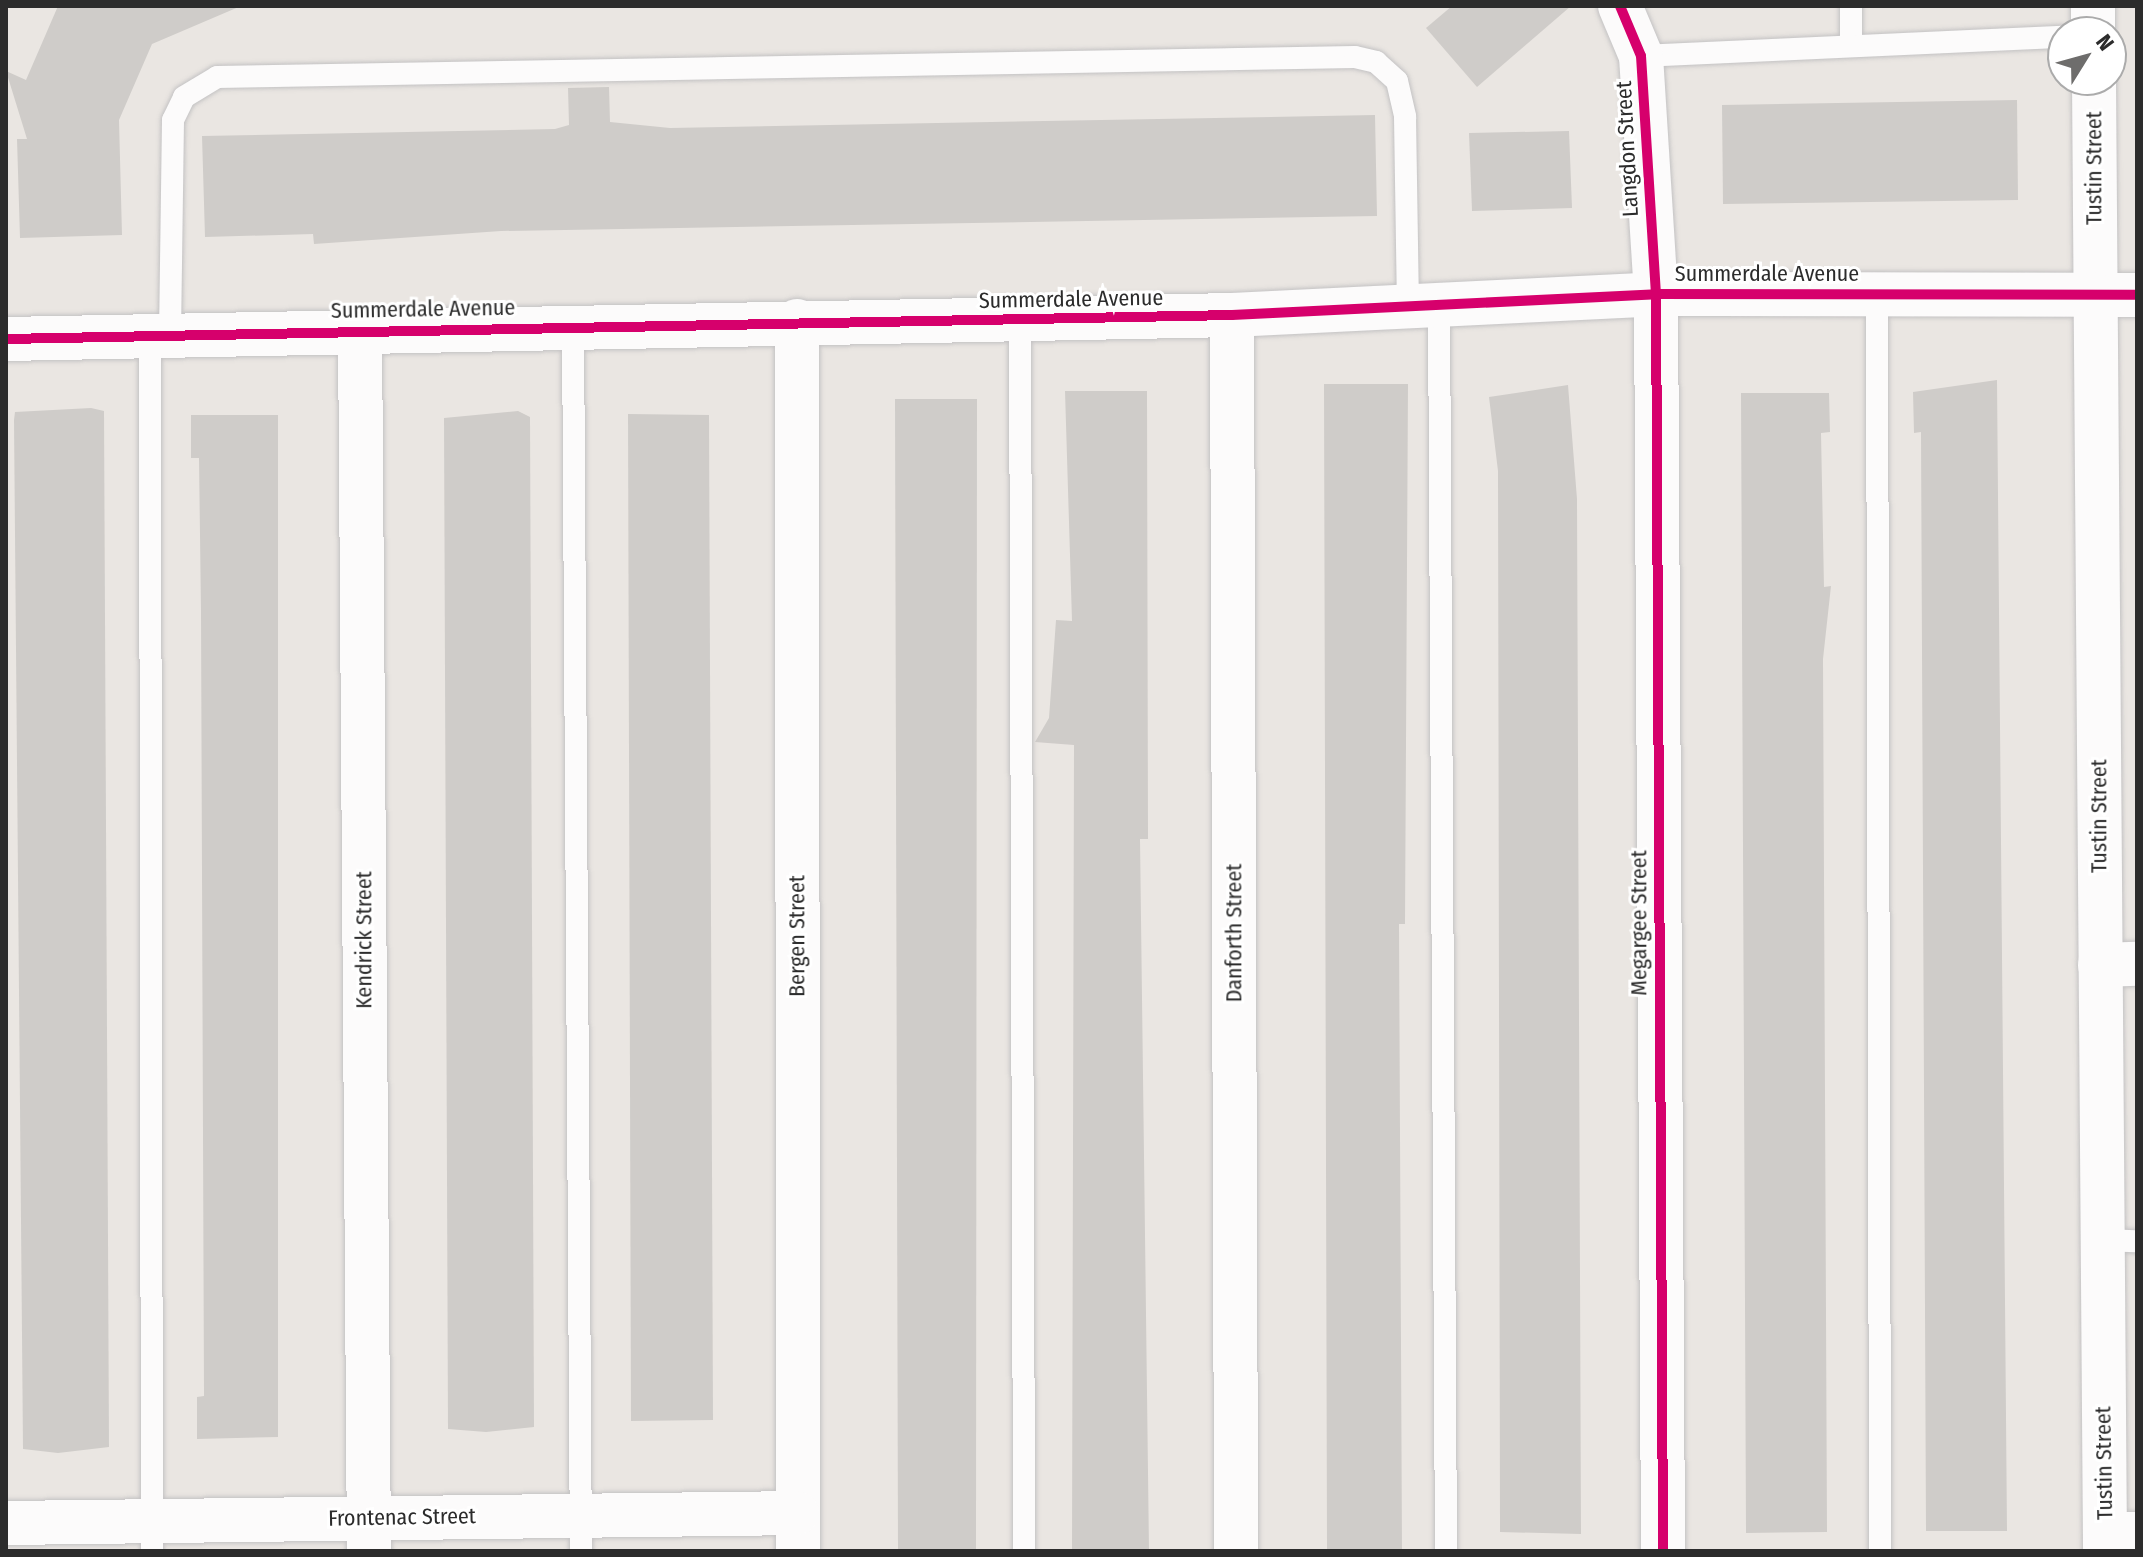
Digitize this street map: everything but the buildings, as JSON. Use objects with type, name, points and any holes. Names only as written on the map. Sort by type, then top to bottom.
[{"type":"street","name":"Langdon Street","points":[[1620,6],[1641,56],[1656,294]]},
{"type":"street","name":"Tustin Street","points":[[2096,96],[2116,295],[2119,1240],[2116,1539]]},
{"type":"street","name":"Summerdale Avenue","points":[[6,339],[797,321],[1232,315],[1656,294],[2116,295]]},
{"type":"street","name":"Megargee Street","points":[[1656,294],[1663,1551]]},
{"type":"street","name":"Danforth Street","points":[[1232,315],[1236,1551]]},
{"type":"street","name":"Bergen Street","points":[[797,321],[797,1532]]},
{"type":"street","name":"Kendrick Street","points":[[360,330],[369,1534]]},
{"type":"street","name":"Frontenac Street","points":[[6,1523],[152,1536],[797,1532]]},
{"type":"lane","points":[[1851,6],[1851,46]]},
{"type":"lane","points":[[1641,56],[2047,38]]},
{"type":"lane","points":[[152,1536],[160,335],[173,120],[184,97],[217,77],[1355,57],[1376,62],[1397,81],[1405,117],[1423,305],[1446,1551]]},
{"type":"lane","points":[[1877,295],[1880,1551]]},
{"type":"lane","points":[[1020,320],[1024,1551]]},
{"type":"lane","points":[[573,326],[581,1532]]},
{"type":"cycle path","points":[[1620,6],[1641,56],[1656,294],[1663,1551]]},
{"type":"cycle path","points":[[6,339],[1232,315],[1656,294],[2137,295]]}]
